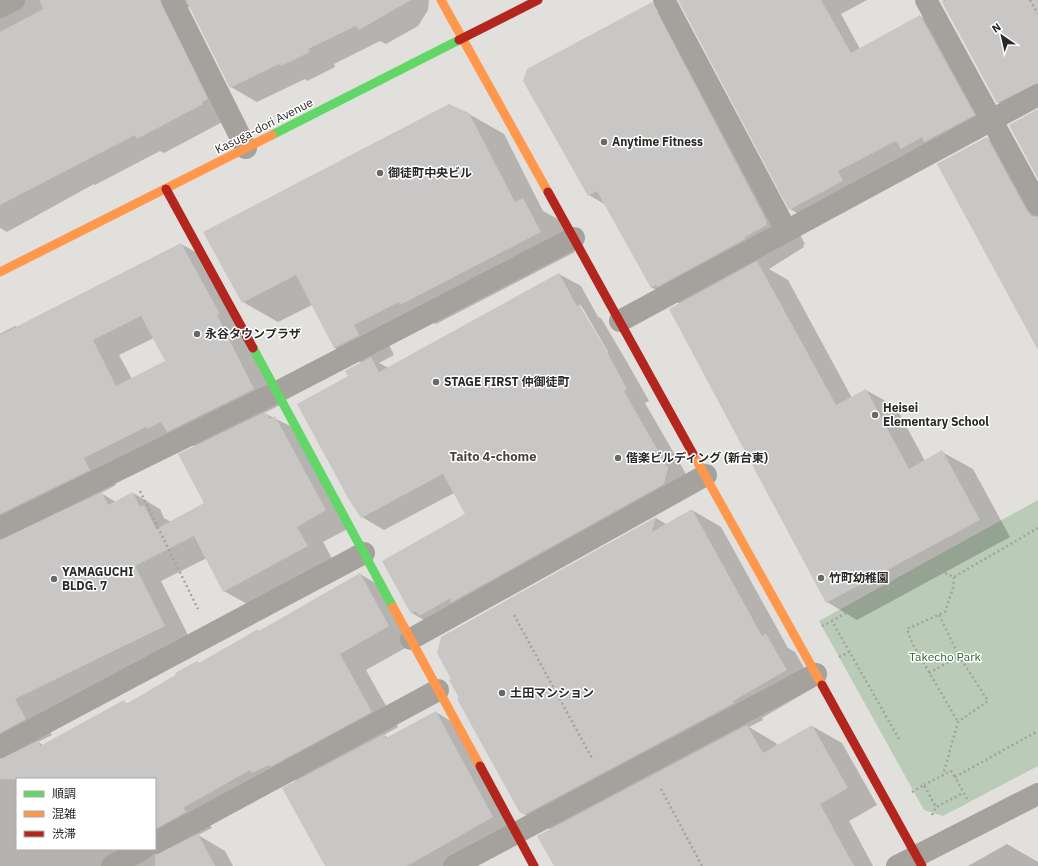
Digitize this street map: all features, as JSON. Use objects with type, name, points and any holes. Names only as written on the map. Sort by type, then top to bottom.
[{"type":"street","points":[[0,7],[14,0]]},
{"type":"street","points":[[172,0],[246,148]]},
{"type":"street","points":[[441,0],[706,475],[825,668],[919,861]]},
{"type":"street","name":"Kasuga-dori Avenue","points":[[0,272],[538,0]]},
{"type":"street","points":[[664,0],[786,230]]},
{"type":"street","points":[[926,0],[1038,206]]},
{"type":"street","points":[[620,321],[1038,95]]},
{"type":"street","points":[[166,189],[534,866]]},
{"type":"street","points":[[0,528],[277,392],[574,238]]},
{"type":"street","points":[[411,639],[706,475]]},
{"type":"street","points":[[0,747],[364,553]]},
{"type":"street","points":[[454,866],[825,668]]},
{"type":"street","points":[[156,842],[438,690]]},
{"type":"street","points":[[897,866],[919,861],[1038,794]]},
{"type":"street","points":[[112,866],[141,850]]},
{"type":"path","points":[[1030,0],[1038,14]]},
{"type":"path","points":[[127,465],[211,634]]},
{"type":"path","points":[[958,722],[912,643],[906,629],[945,612],[950,599],[954,577],[1038,528]]},
{"type":"path","points":[[816,630],[928,566],[954,577]]},
{"type":"path","points":[[500,590],[606,785]]},
{"type":"path","points":[[940,615],[959,656],[988,701],[958,722],[943,775]]},
{"type":"path","points":[[832,621],[899,739]]},
{"type":"path","points":[[825,668],[849,652]]},
{"type":"path","points":[[929,673],[959,656]]},
{"type":"path","points":[[955,776],[1038,731]]},
{"type":"path","points":[[647,764],[702,866]]},
{"type":"path","points":[[907,795],[951,771],[970,806]]},
{"type":"path","points":[[924,785],[936,807],[963,793]]},
{"type":"green space","name":"Takecho Park","points":[[1038,500],[1038,766],[943,816],[924,810],[819,621]]},
{"type":"building","points":[[39,0],[160,0],[208,99],[202,102],[203,104],[137,139],[135,135],[0,205],[0,32],[43,9]]},
{"type":"building","points":[[186,0],[411,0],[359,30],[356,26],[308,49],[310,52],[281,66],[279,64],[230,88]]},
{"type":"building","points":[[678,0],[821,0],[851,53],[920,15],[975,115],[924,142],[922,137],[901,149],[896,141],[838,171],[843,181],[789,210]]},
{"type":"building","points":[[946,0],[1038,0],[1038,83],[997,103],[942,2]]},
{"type":"building","points":[[652,2],[767,222],[767,225],[745,237],[745,239],[657,287],[656,285],[651,288],[597,191],[588,196],[523,81],[527,69]]},
{"type":"building","points":[[449,104],[469,113],[515,202],[523,198],[541,232],[400,305],[399,302],[354,325],[359,335],[334,348],[296,275],[242,303],[203,232]]},
{"type":"building","points":[[1038,109],[1038,179],[1009,125]]},
{"type":"building","points":[[987,137],[1027,211],[1032,216],[1038,217],[1038,350],[937,164]]},
{"type":"building","points":[[181,243],[220,314],[217,315],[254,389],[167,432],[161,422],[147,429],[146,427],[84,458],[90,470],[0,514],[0,335]],"holes":[[[141,316],[165,361],[116,386],[93,340]]]},
{"type":"building","points":[[757,261],[836,405],[866,389],[909,469],[942,450],[980,520],[826,603],[669,309]]},
{"type":"building","points":[[559,273],[577,306],[579,305],[605,348],[627,389],[624,391],[668,468],[664,484],[450,603],[451,598],[419,616],[416,611],[411,614],[382,561],[465,514],[443,474],[361,518],[348,498],[297,404],[348,376],[345,371],[371,357],[379,372]]},
{"type":"building","points":[[265,412],[270,419],[275,416],[326,510],[297,527],[308,546],[223,592],[194,536],[135,566],[165,626],[15,699],[26,719],[0,733],[0,540],[102,492],[108,505],[133,492],[140,507],[144,505],[156,529],[204,503],[178,454]]},
{"type":"building","points":[[692,509],[762,636],[766,634],[787,670],[733,701],[734,703],[524,815],[522,812],[520,813],[457,699],[459,698],[449,680],[451,679],[437,653],[441,637],[656,517],[652,532]]},
{"type":"building","points":[[360,573],[389,626],[340,654],[372,712],[270,767],[269,765],[252,773],[250,770],[183,808],[186,812],[156,828],[156,778],[0,779],[0,759],[38,741],[40,746],[124,700],[126,704],[176,675],[175,673],[197,661],[199,663],[258,629],[259,631]]},
{"type":"building","points":[[436,711],[493,817],[407,866],[325,866],[282,788],[384,734],[386,738]]},
{"type":"building","points":[[747,725],[763,753],[812,725],[848,788],[820,804],[854,866],[554,866],[537,836]]},
{"type":"building","points":[[198,834],[215,866],[155,866],[155,855]]},
{"type":"traffic: fast","points":[[272,135],[459,40]]},
{"type":"traffic: fast","points":[[253,348],[393,607]]},
{"type":"traffic: slow","points":[[441,0],[548,192]]},
{"type":"traffic: slow","points":[[0,272],[272,135]]},
{"type":"traffic: slow","points":[[693,454],[822,685]]},
{"type":"traffic: slow","points":[[393,607],[480,766]]},
{"type":"traffic: jam","points":[[459,40],[538,0]]},
{"type":"traffic: jam","points":[[166,189],[253,348]]},
{"type":"traffic: jam","points":[[548,192],[693,454]]},
{"type":"traffic: jam","points":[[822,685],[922,866]]},
{"type":"traffic: jam","points":[[480,766],[534,866]]},
{"type":"place","name":"Anytime Fitness","points":[[604,142]]},
{"type":"place","name":"御徒町中央ビル","points":[[380,173]]},
{"type":"place","name":"永谷タウンプラザ","points":[[197,334]]},
{"type":"place","name":"STAGE FIRST 仲御徒町","points":[[436,382]]},
{"type":"place","name":"Heisei Elementary School","points":[[875,415]]},
{"type":"place","name":"偕楽ビルディング (新台東)","points":[[618,458]]},
{"type":"place","name":"竹町幼稚園","points":[[821,578]]},
{"type":"place","name":"YAMAGUCHI BLDG. 7","points":[[54,579]]},
{"type":"place","name":"土田マンション","points":[[502,693]]},
{"type":"district","name":"Taito 4-chome","points":[[493,456]]}]
